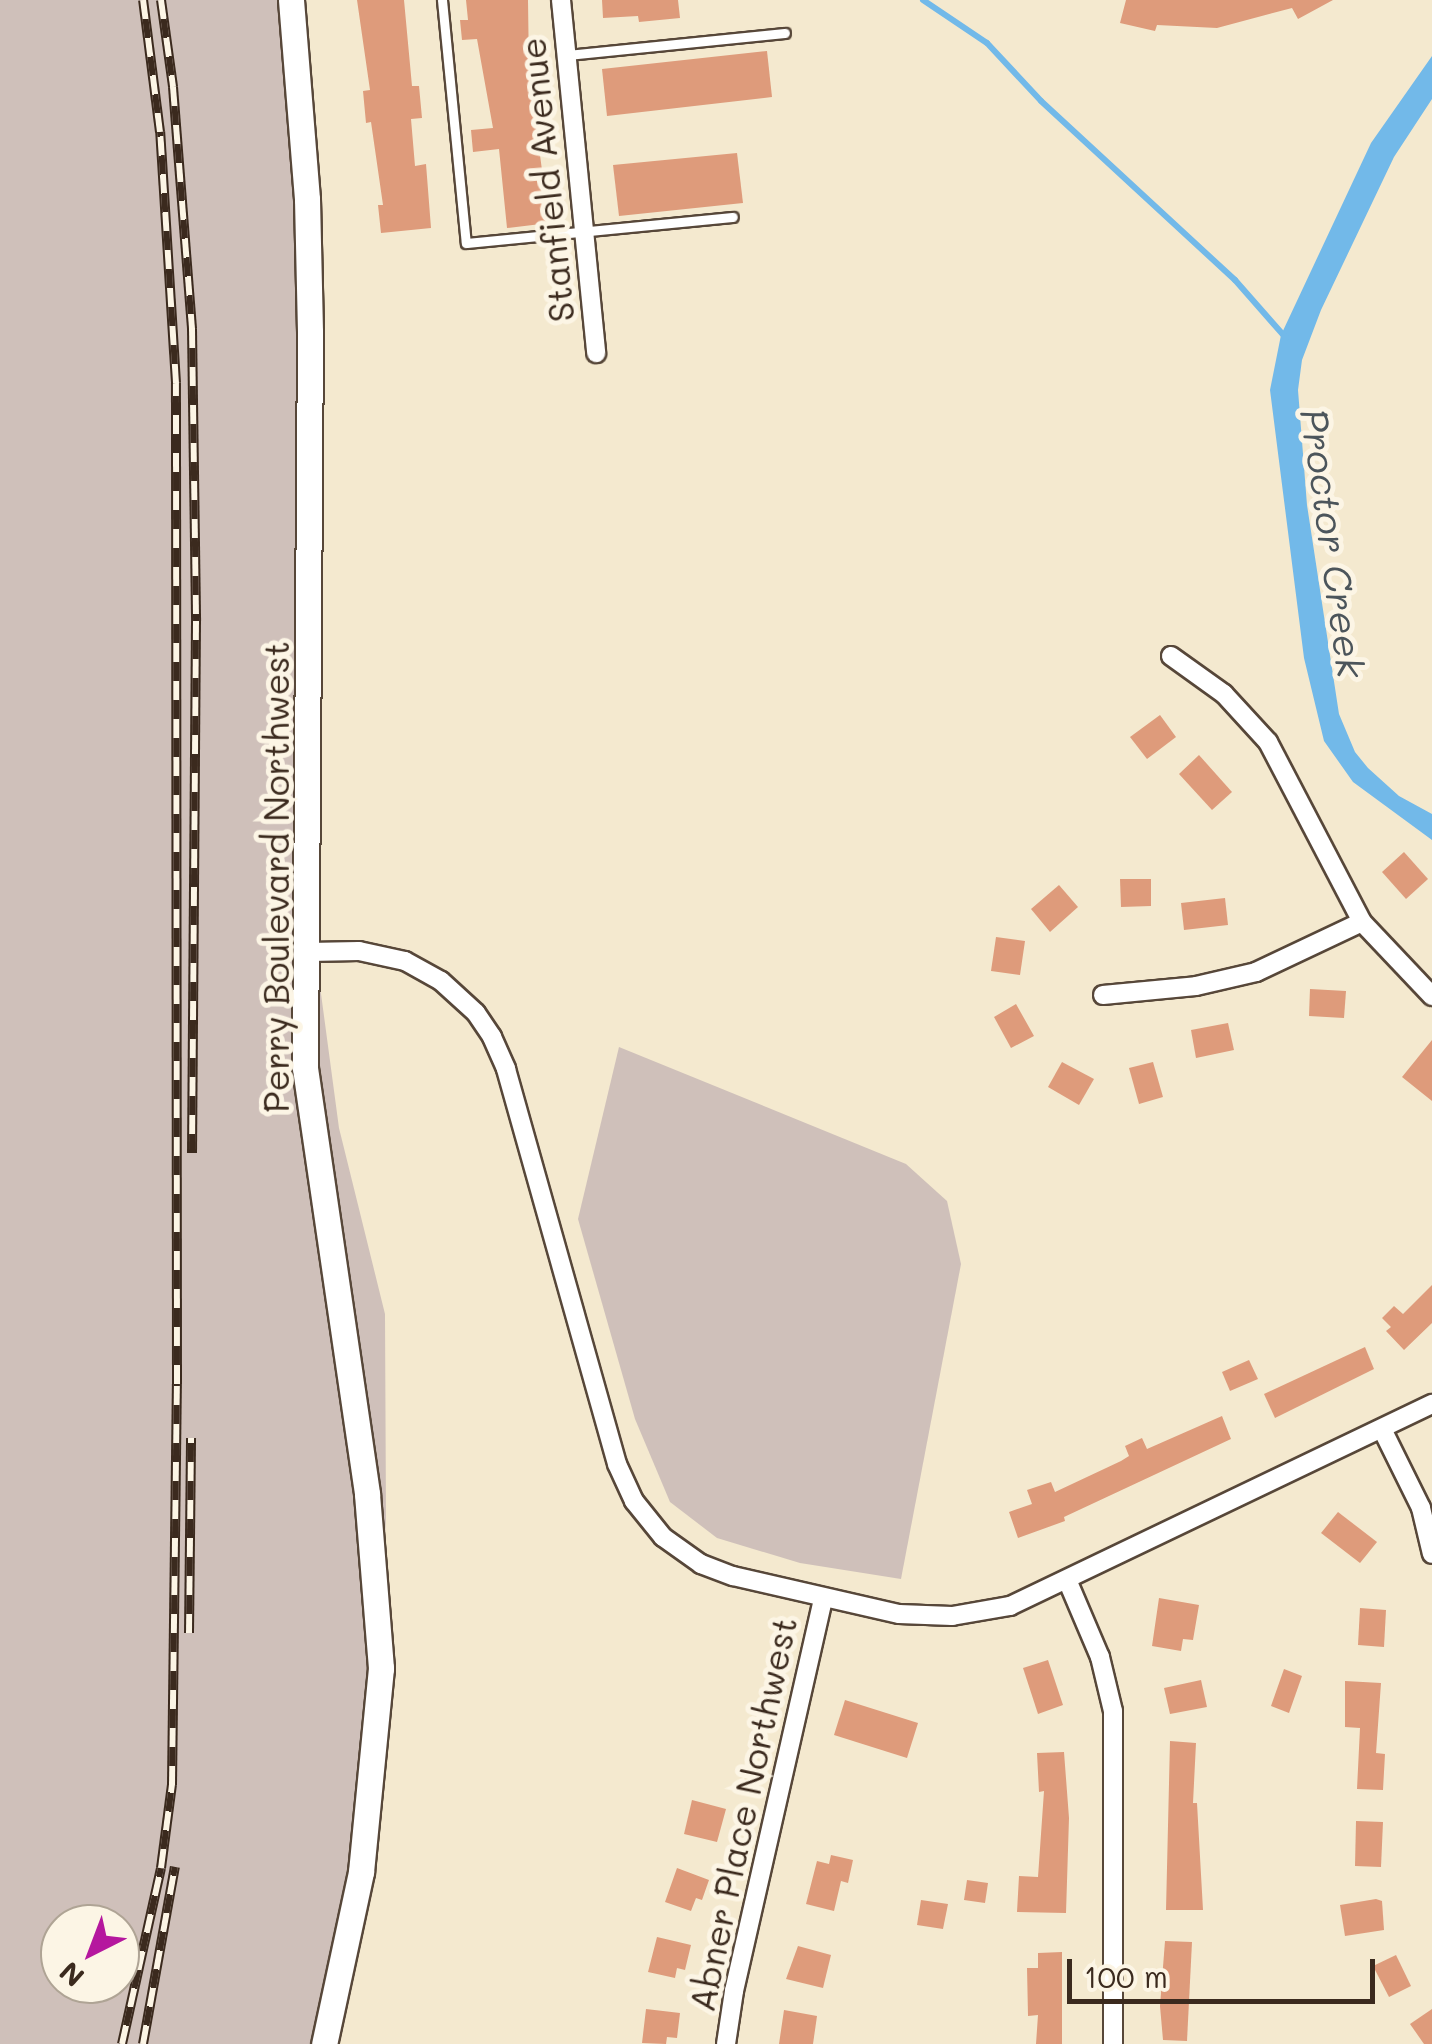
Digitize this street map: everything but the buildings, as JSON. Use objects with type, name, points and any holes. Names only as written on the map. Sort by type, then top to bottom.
[{"type":"street","name":"Perry Boulevard Northwest","points":[[291,0],[307,199],[310,332],[309,952],[305,1068],[367,1494],[381,1668],[361,1872],[324,2044]]},
{"type":"street","name":"Stanfield Avenue","points":[[561,0],[596,353]]},
{"type":"street","points":[[1172,656],[1224,694],[1268,742],[1362,922],[1432,996]]},
{"type":"street","points":[[1103,995],[1196,986],[1256,972],[1362,922]]},
{"type":"street","points":[[309,952],[359,951],[405,962],[441,980],[476,1012],[506,1069],[617,1464],[634,1501],[663,1537],[701,1564],[733,1576],[899,1614],[952,1616],[1010,1606],[1384,1431],[1432,1404]]},
{"type":"street","points":[[1384,1431],[1421,1508],[1432,1554]]},
{"type":"street","points":[[1068,1582],[1100,1657],[1114,1711],[1113,2044]]},
{"type":"street","name":"Abner Place Northwest","points":[[726,2044],[734,1991],[823,1598]]},
{"type":"lane","points":[[442,0],[466,243],[733,217]]},
{"type":"lane","points":[[567,55],[785,34]]},
{"type":"shaded area","points":[[0,0],[295,0],[311,919],[339,1128],[385,1314],[386,1519],[373,1741],[324,2044],[0,2044]]},
{"type":"shaded area","points":[[619,1047],[906,1164],[947,1201],[961,1264],[901,1579],[800,1563],[717,1538],[670,1502],[635,1419],[578,1219]]},
{"type":"water","points":[[1432,56],[1432,99],[1394,157],[1321,310],[1302,360],[1298,390],[1307,505],[1339,714],[1355,752],[1368,768],[1399,796],[1432,814],[1432,840],[1353,782],[1324,741],[1304,658],[1270,390],[1281,335],[1371,143]]},
{"type":"waterway","points":[[923,0],[987,43],[1041,101],[1235,280],[1286,338]]},
{"type":"railway","points":[[122,2044],[161,1868],[172,1785],[177,1384],[176,383],[160,132],[143,0]]},
{"type":"railway","points":[[161,0],[173,87],[192,329],[196,621],[192,1153]]},
{"type":"railway","points":[[189,1633],[191,1438]]},
{"type":"railway","points":[[143,2044],[175,1867]]},
{"type":"water label","name":"Proctor Creek","points":[[1333,543]]}]
